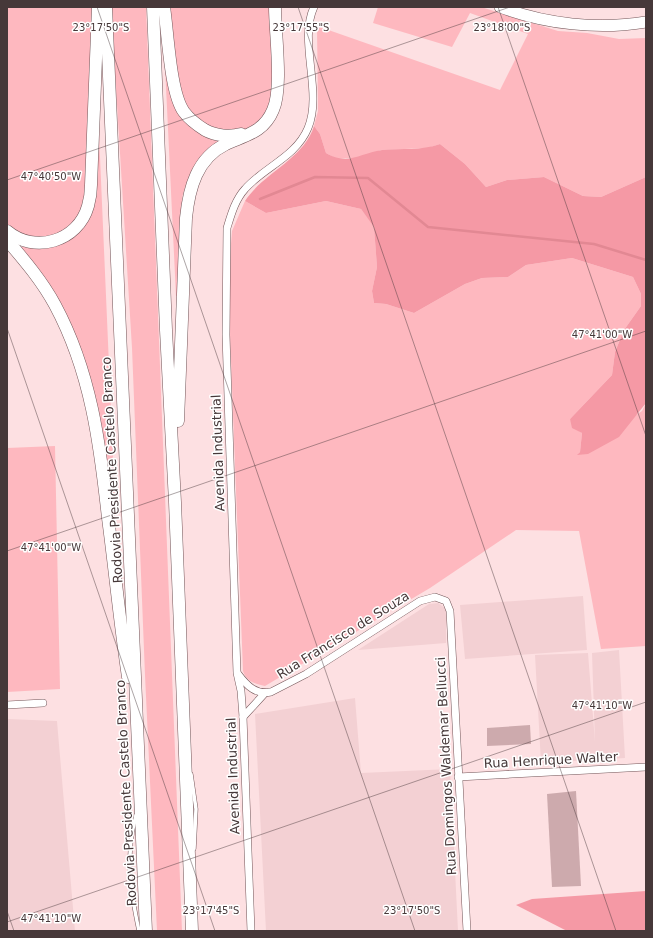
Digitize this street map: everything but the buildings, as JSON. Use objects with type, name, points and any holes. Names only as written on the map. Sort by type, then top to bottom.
[{"type":"highway","points":[[7,231],[23,241],[34,244],[45,244],[66,236],[74,229],[88,207],[91,185],[98,7]]},
{"type":"highway","name":"Rodovia Presidente Castelo Branco","points":[[106,7],[146,931]]},
{"type":"highway","points":[[153,7],[192,931]]},
{"type":"highway","points":[[164,7],[175,92],[184,111],[191,120],[208,132],[228,136],[249,131],[268,119]]},
{"type":"highway","points":[[175,502],[186,218],[190,190],[198,170],[209,157],[226,145],[259,130],[273,111],[278,95],[275,10]]},
{"type":"highway","points":[[7,240],[32,269],[55,305],[78,359],[90,398],[102,464],[123,644],[138,752]]},
{"type":"main road","points":[[500,7],[516,13],[556,21],[596,26],[646,22]]},
{"type":"street","name":"Avenida Industrial","points":[[251,931],[243,717],[237,673],[226,335],[227,228],[238,200],[245,189],[298,145],[308,130],[311,122],[313,100],[310,28],[314,7]]},
{"type":"street","name":"Rua Francisco de Souza","points":[[265,693],[279,689],[306,674],[420,601],[435,598],[446,600]]},
{"type":"street","name":"Rua Domingos Waldemar Bellucci","points":[[446,600],[450,611],[467,931]]},
{"type":"street","points":[[237,673],[254,690],[265,693],[243,717]]},
{"type":"street","points":[[7,705],[43,703]]},
{"type":"street","name":"Rua Henrique Walter","points":[[458,777],[646,767]]},
{"type":"lane","points":[[140,798],[132,829],[128,860],[131,892],[140,931]]},
{"type":"shaded area","points":[[8,7],[94,7],[88,180],[79,216],[59,235],[34,240],[7,228]]},
{"type":"shaded area","points":[[111,7],[146,7],[182,931],[157,931],[132,348]]},
{"type":"shaded area","points":[[168,7],[273,7],[274,93],[271,103],[262,119],[245,130],[225,133],[197,122],[180,97]]},
{"type":"shaded area","points":[[378,7],[481,7],[558,31],[587,33],[619,39],[646,38],[646,177],[601,197],[583,196],[544,177],[507,180],[486,187],[465,164],[440,144],[428,148],[381,150],[359,158],[335,158],[326,153],[320,134],[314,126],[318,111],[317,26],[500,90],[528,34],[470,13],[452,47],[373,23]]},
{"type":"shaded area","points":[[165,66],[174,104],[223,140],[203,159],[193,172],[185,188],[182,198],[180,295],[176,296]]},
{"type":"shaded area","points":[[314,126],[320,134],[326,153],[334,157],[348,159],[382,150],[419,148],[440,144],[465,164],[486,187],[507,180],[544,177],[583,196],[601,197],[646,177],[646,403],[619,437],[588,454],[577,455],[580,452],[582,433],[572,428],[570,419],[612,375],[615,352],[624,330],[641,306],[641,294],[633,277],[572,258],[526,265],[508,277],[482,278],[465,284],[414,313],[386,304],[374,303],[372,291],[377,267],[374,227],[361,209],[326,201],[266,213],[245,201],[262,182],[302,148],[309,138]]},
{"type":"shaded area","points":[[99,134],[117,550],[87,373],[22,252],[22,247],[24,245],[76,234]]},
{"type":"shaded area","points":[[245,201],[266,213],[326,201],[361,209],[374,226],[377,267],[372,291],[374,303],[386,304],[414,313],[465,284],[482,278],[508,277],[526,265],[572,258],[633,277],[641,294],[641,306],[624,330],[615,352],[612,375],[570,419],[576,429],[582,433],[580,452],[578,454],[642,411],[646,403],[646,646],[601,649],[579,531],[516,530],[430,588],[265,686],[254,683],[247,678],[243,671],[230,336],[230,256],[232,231]]},
{"type":"shaded area","points":[[55,446],[60,689],[7,692],[7,448]]},
{"type":"shaded area","points":[[583,596],[587,650],[465,659],[460,605]]},
{"type":"shaded area","points":[[438,603],[446,609],[446,643],[358,650],[429,604]]},
{"type":"shaded area","points":[[619,650],[625,758],[541,763],[535,655],[588,653],[595,742],[592,653]]},
{"type":"shaded area","points":[[355,698],[361,773],[450,769],[458,931],[266,931],[255,714]]},
{"type":"shaded area","points":[[7,719],[57,721],[75,931],[7,931]]},
{"type":"shaded area","points":[[646,891],[646,931],[567,931],[516,905],[532,899]]},
{"type":"waterway","points":[[260,199],[315,177],[368,178],[428,227],[594,244],[646,260]]}]
